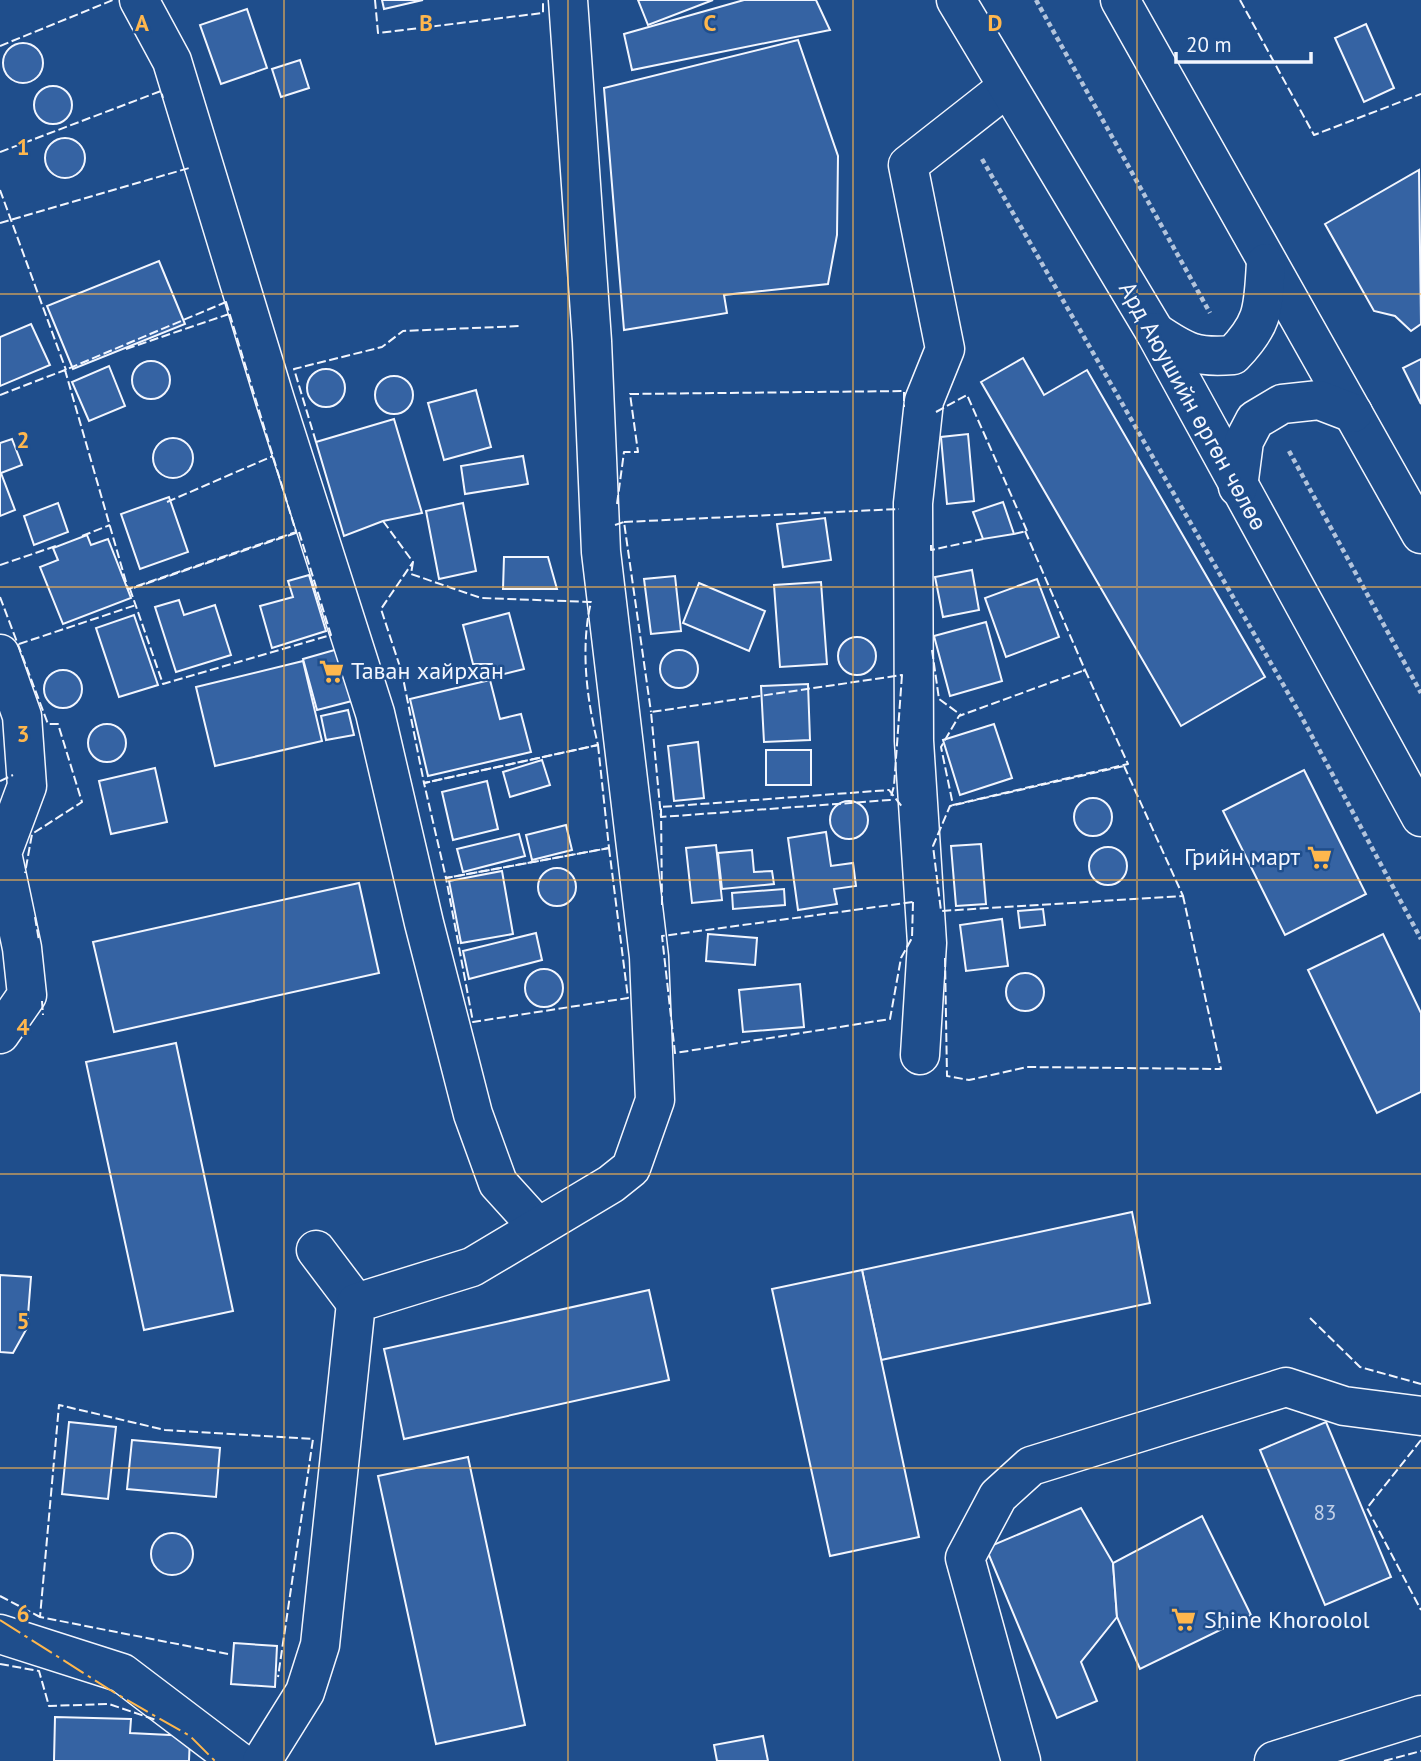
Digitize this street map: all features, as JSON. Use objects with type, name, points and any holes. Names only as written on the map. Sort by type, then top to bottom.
[{"type":"street","points":[[139,0],[172,61],[275,400],[375,713],[424,923],[473,1114],[498,1183],[537,1226]]},
{"type":"street","points":[[356,1303],[472,1267],[611,1184],[631,1168],[655,1100],[649,957],[601,552],[592,341],[568,0]]},
{"type":"street","name":"Ард Аюушийн өргөн чөлөө","points":[[956,0],[1006,88],[1155,332],[1421,817]]},
{"type":"street","points":[[1120,0],[1266,264],[1421,534]]},
{"type":"street","points":[[920,1055],[928,943],[914,741],[913,503],[924,401],[945,349],[908,165],[1006,88]]},
{"type":"street","points":[[1155,332],[1184,352],[1204,358],[1233,355],[1248,339],[1262,316],[1266,264]]},
{"type":"street","points":[[1238,487],[1244,441],[1255,420],[1282,404],[1320,400],[1353,413]]},
{"type":"street","points":[[0,654],[27,786],[2,853],[22,948],[27,995],[0,1034]]},
{"type":"street","points":[[262,1761],[305,1692],[320,1645],[356,1303],[316,1250]]},
{"type":"street","points":[[1021,1761],[965,1559],[998,1496],[1031,1466],[1286,1387],[1344,1406],[1421,1416]]},
{"type":"street","points":[[0,1634],[122,1674],[238,1761]]},
{"type":"street","points":[[1274,1761],[1421,1715]]},
{"type":"path","points":[[1036,0],[1233,355]]},
{"type":"path","points":[[962,123],[1300,715],[1421,939]]},
{"type":"path","points":[[1268,413],[1421,693]]},
{"type":"building","points":[[382,0],[423,0],[384,9]]},
{"type":"building","points":[[638,0],[713,0],[648,25]]},
{"type":"building","points":[[744,0],[816,0],[830,30],[632,70],[624,34]]},
{"type":"building","points":[[247,9],[267,68],[221,84],[200,25]]},
{"type":"building","points":[[1366,24],[1394,88],[1364,102],[1335,38]]},
{"type":"building","points":[[798,40],[838,156],[837,235],[828,284],[724,295],[727,313],[624,330],[604,88]]},
{"type":"building","points":[[23,43],[31,44],[37,49],[42,55],[42,71],[37,77],[31,82],[23,83],[15,82],[9,77],[4,71],[3,63],[4,55],[9,49],[15,44]]},
{"type":"building","points":[[300,60],[309,88],[281,97],[272,69]]},
{"type":"building","points":[[53,86],[67,91],[72,105],[67,119],[53,124],[39,119],[34,105],[39,91]]},
{"type":"building","points":[[65,138],[73,139],[79,144],[84,150],[84,166],[79,172],[73,177],[65,178],[57,177],[51,172],[46,166],[45,158],[46,150],[51,144],[57,139]]},
{"type":"building","points":[[1419,170],[1421,324],[1411,331],[1395,316],[1374,311],[1325,224]]},
{"type":"building","points":[[159,261],[185,324],[73,369],[47,306]]},
{"type":"building","points":[[31,324],[50,365],[0,386],[0,337]]},
{"type":"building","points":[[1023,358],[1044,395],[1087,370],[1265,677],[1181,726],[981,382]]},
{"type":"building","points":[[1421,359],[1421,404],[1403,368]]},
{"type":"building","points":[[151,361],[164,367],[170,380],[164,393],[151,399],[138,393],[132,380],[138,367]]},
{"type":"building","points":[[109,366],[125,406],[89,421],[72,382]]},
{"type":"building","points":[[326,369],[339,375],[345,388],[339,401],[326,407],[313,401],[307,388],[313,375]]},
{"type":"building","points":[[394,376],[407,382],[413,395],[407,408],[394,414],[381,408],[375,395],[381,382]]},
{"type":"building","points":[[476,390],[491,447],[444,460],[428,403]]},
{"type":"building","points":[[394,419],[422,513],[383,521],[344,536],[316,442]]},
{"type":"building","points":[[968,434],[974,501],[947,504],[941,437]]},
{"type":"building","points":[[173,438],[181,439],[187,444],[192,450],[192,466],[187,472],[181,477],[173,478],[165,477],[159,472],[154,466],[153,458],[154,450],[159,444],[165,439]]},
{"type":"building","points":[[12,439],[22,465],[1,473],[15,510],[0,516],[0,443]]},
{"type":"building","points":[[523,456],[528,484],[465,494],[461,466]]},
{"type":"building","points":[[169,497],[188,552],[140,569],[121,514]]},
{"type":"building","points":[[1003,502],[1014,534],[983,539],[973,512]]},
{"type":"building","points":[[58,503],[68,532],[34,545],[24,516]]},
{"type":"building","points":[[463,503],[476,571],[439,579],[426,511]]},
{"type":"building","points":[[825,518],[831,560],[783,567],[777,524]]},
{"type":"building","points":[[87,535],[91,545],[108,539],[131,598],[63,624],[40,567],[58,560],[53,548]]},
{"type":"building","points":[[504,557],[548,557],[557,589],[503,589]]},
{"type":"building","points":[[972,570],[979,610],[943,617],[935,577]]},
{"type":"building","points":[[309,575],[326,631],[272,648],[260,606],[293,597],[288,581]]},
{"type":"building","points":[[675,576],[681,631],[651,634],[644,579]]},
{"type":"building","points":[[1037,579],[1059,637],[1006,657],[985,598]]},
{"type":"building","points":[[821,582],[827,664],[780,667],[774,585]]},
{"type":"building","points":[[699,583],[765,611],[749,651],[683,623]]},
{"type":"building","points":[[179,600],[184,615],[215,605],[231,655],[176,672],[155,607]]},
{"type":"building","points":[[509,613],[524,669],[496,676],[492,664],[473,664],[463,625]]},
{"type":"building","points":[[134,615],[158,685],[119,697],[96,628]]},
{"type":"building","points":[[986,622],[1002,681],[950,696],[934,636]]},
{"type":"building","points":[[857,637],[870,643],[876,656],[870,669],[857,675],[844,669],[838,656],[844,643]]},
{"type":"building","points":[[338,649],[352,701],[317,710],[303,659]]},
{"type":"building","points":[[679,650],[692,656],[698,669],[692,682],[679,688],[666,682],[660,669],[666,656]]},
{"type":"building","points":[[303,661],[322,741],[215,766],[196,687]]},
{"type":"building","points":[[63,670],[76,676],[82,689],[76,702],[63,708],[50,702],[44,689],[50,676]]},
{"type":"building","points":[[490,680],[500,719],[521,714],[531,752],[428,776],[410,699]]},
{"type":"building","points":[[808,684],[810,740],[764,742],[761,686]]},
{"type":"building","points":[[348,710],[354,735],[326,740],[321,716]]},
{"type":"building","points":[[107,724],[120,730],[126,743],[120,756],[107,762],[94,756],[88,743],[94,730]]},
{"type":"building","points":[[994,724],[1012,778],[960,795],[943,740]]},
{"type":"building","points":[[698,742],[704,798],[674,801],[668,746]]},
{"type":"building","points":[[766,750],[811,750],[811,785],[766,785]]},
{"type":"building","points":[[542,760],[550,785],[510,797],[503,772]]},
{"type":"building","points":[[155,768],[167,822],[111,834],[99,781]]},
{"type":"building","points":[[1304,770],[1366,894],[1285,935],[1223,811]]},
{"type":"building","points":[[487,781],[498,829],[453,840],[442,792]]},
{"type":"building","points":[[1093,798],[1106,804],[1112,817],[1106,830],[1093,836],[1080,830],[1074,817],[1080,804]]},
{"type":"building","points":[[849,801],[862,807],[868,820],[862,833],[849,839],[836,833],[830,820],[836,807]]},
{"type":"building","points":[[566,825],[572,850],[532,860],[526,835]]},
{"type":"building","points":[[826,832],[831,866],[853,863],[856,886],[834,889],[837,904],[798,910],[788,838]]},
{"type":"building","points":[[519,834],[525,856],[463,872],[457,849]]},
{"type":"building","points":[[981,844],[986,904],[956,906],[951,846]]},
{"type":"building","points":[[716,845],[722,900],[692,903],[686,848]]},
{"type":"building","points":[[1108,847],[1122,852],[1127,866],[1122,880],[1108,885],[1094,880],[1089,866],[1094,852]]},
{"type":"building","points":[[752,850],[754,872],[772,871],[774,884],[722,889],[718,853]]},
{"type":"building","points":[[557,868],[570,874],[576,887],[570,900],[557,906],[544,900],[538,887],[544,874]]},
{"type":"building","points":[[502,871],[513,934],[461,943],[449,881]]},
{"type":"building","points":[[359,883],[379,973],[114,1032],[93,942]]},
{"type":"building","points":[[784,889],[785,905],[733,909],[732,893]]},
{"type":"building","points":[[1043,909],[1045,925],[1020,928],[1018,911]]},
{"type":"building","points":[[1002,919],[1008,966],[966,971],[960,925]]},
{"type":"building","points":[[536,933],[542,960],[469,979],[463,951]]},
{"type":"building","points":[[708,934],[757,938],[755,965],[706,961]]},
{"type":"building","points":[[1383,934],[1421,1013],[1421,1092],[1377,1113],[1308,970]]},
{"type":"building","points":[[544,969],[557,975],[563,988],[557,1001],[544,1007],[531,1001],[525,988],[531,975]]},
{"type":"building","points":[[1025,973],[1038,979],[1044,992],[1038,1005],[1025,1011],[1012,1005],[1006,992],[1012,979]]},
{"type":"building","points":[[800,984],[804,1027],[743,1032],[739,990]]},
{"type":"building","points":[[176,1043],[233,1311],[144,1330],[86,1062]]},
{"type":"building","points":[[1132,1212],[1150,1303],[881,1360],[862,1270]]},
{"type":"building","points":[[862,1270],[919,1537],[830,1556],[772,1289]]},
{"type":"building","points":[[0,1275],[31,1277],[27,1328],[13,1353],[0,1352]]},
{"type":"building","points":[[649,1290],[669,1380],[404,1439],[384,1349]]},
{"type":"building","points":[[69,1422],[116,1427],[108,1499],[62,1494]]},
{"type":"building","points":[[1326,1422],[1391,1577],[1325,1605],[1260,1450]]},
{"type":"building","points":[[132,1440],[220,1448],[216,1497],[127,1489]]},
{"type":"building","points":[[468,1457],[525,1725],[436,1744],[378,1476]]},
{"type":"building","points":[[1081,1508],[1113,1563],[1117,1617],[1081,1662],[1097,1701],[1057,1718],[986,1548]]},
{"type":"building","points":[[1202,1516],[1251,1615],[1140,1669],[1117,1617],[1113,1563]]},
{"type":"building","points":[[172,1533],[187,1539],[193,1554],[187,1569],[172,1575],[157,1569],[151,1554],[157,1539]]},
{"type":"building","points":[[234,1643],[277,1646],[275,1687],[231,1684]]},
{"type":"building","points":[[55,1717],[131,1719],[130,1733],[190,1736],[189,1761],[54,1761]]},
{"type":"building","points":[[763,1736],[768,1761],[717,1761],[714,1745]]},
{"type":"fence","points":[[0,46],[113,0]]},
{"type":"fence","points":[[375,0],[378,33],[543,13],[543,0]]},
{"type":"fence","points":[[1240,0],[1314,135],[1421,94]]},
{"type":"fence","points":[[0,152],[161,91],[163,98]]},
{"type":"fence","points":[[0,223],[189,168]]},
{"type":"fence","points":[[0,190],[66,370]]},
{"type":"fence","points":[[226,302],[296,532],[128,589],[65,370],[226,302]]},
{"type":"fence","points":[[126,349],[232,313]]},
{"type":"fence","points":[[316,442],[294,369],[382,347],[403,331],[521,326]]},
{"type":"fence","points":[[0,395],[65,370],[66,374]]},
{"type":"fence","points":[[617,504],[624,452],[638,452],[630,394],[904,391],[904,407]]},
{"type":"fence","points":[[936,412],[967,395],[1027,531],[1014,534]]},
{"type":"fence","points":[[167,502],[273,456]]},
{"type":"fence","points":[[624,522],[899,509]]},
{"type":"fence","points":[[383,521],[413,562]]},
{"type":"fence","points":[[615,525],[624,522],[651,712]]},
{"type":"fence","points":[[82,536],[110,525]]},
{"type":"fence","points":[[1025,531],[1085,670],[1083,671]]},
{"type":"fence","points":[[299,532],[331,635],[163,684],[130,589],[299,532]]},
{"type":"fence","points":[[931,545],[931,550],[983,539]]},
{"type":"fence","points":[[0,565],[56,546]]},
{"type":"fence","points":[[413,562],[411,574],[481,598],[591,602],[585,656],[598,745],[424,783],[402,673],[381,609],[413,562]]},
{"type":"fence","points":[[0,597],[48,724],[58,724],[82,802],[32,834],[25,873]]},
{"type":"fence","points":[[19,644],[136,605]]},
{"type":"fence","points":[[932,650],[939,699],[961,715]]},
{"type":"fence","points":[[1085,670],[1128,764],[953,805],[941,747],[959,716],[1085,670]]},
{"type":"fence","points":[[902,675],[894,786],[890,800],[661,817],[651,712],[902,675]]},
{"type":"fence","points":[[598,745],[609,848],[446,878],[424,783],[598,745]]},
{"type":"fence","points":[[1124,766],[1183,896],[941,911],[933,846],[950,806],[1124,766]]},
{"type":"fence","points":[[0,781],[13,775]]},
{"type":"fence","points":[[662,905],[661,807],[889,790],[903,808]]},
{"type":"fence","points":[[609,848],[628,998],[473,1022],[446,878],[609,848]]},
{"type":"fence","points":[[945,958],[947,1076],[969,1080],[1027,1067],[1221,1069],[1183,896]]},
{"type":"fence","points":[[913,902],[912,938],[901,958],[890,1019],[675,1053],[662,936],[913,902]]},
{"type":"fence","points":[[35,917],[39,941]]},
{"type":"fence","points":[[42,1001],[43,1015]]},
{"type":"fence","points":[[1310,1318],[1360,1367],[1421,1384]]},
{"type":"fence","points":[[228,1654],[40,1617],[59,1405],[165,1430],[313,1439],[278,1677]]},
{"type":"fence","points":[[1421,1440],[1367,1508],[1421,1610]]},
{"type":"fence","points":[[0,1596],[40,1617]]},
{"type":"fence","points":[[0,1664],[39,1671],[49,1706],[109,1704],[156,1720]]},
{"type":"fence","points":[[1384,1761],[1421,1751]]},
{"type":"power","points":[[0,1620],[115,1693],[190,1736],[215,1761]]},
{"type":"place","name":"Таван хайрхан","points":[[331,671]]},
{"type":"place","name":"Грийн март","points":[[1320,857]]},
{"type":"place","name":"Shine Khoroolol","points":[[1184,1620]]}]
